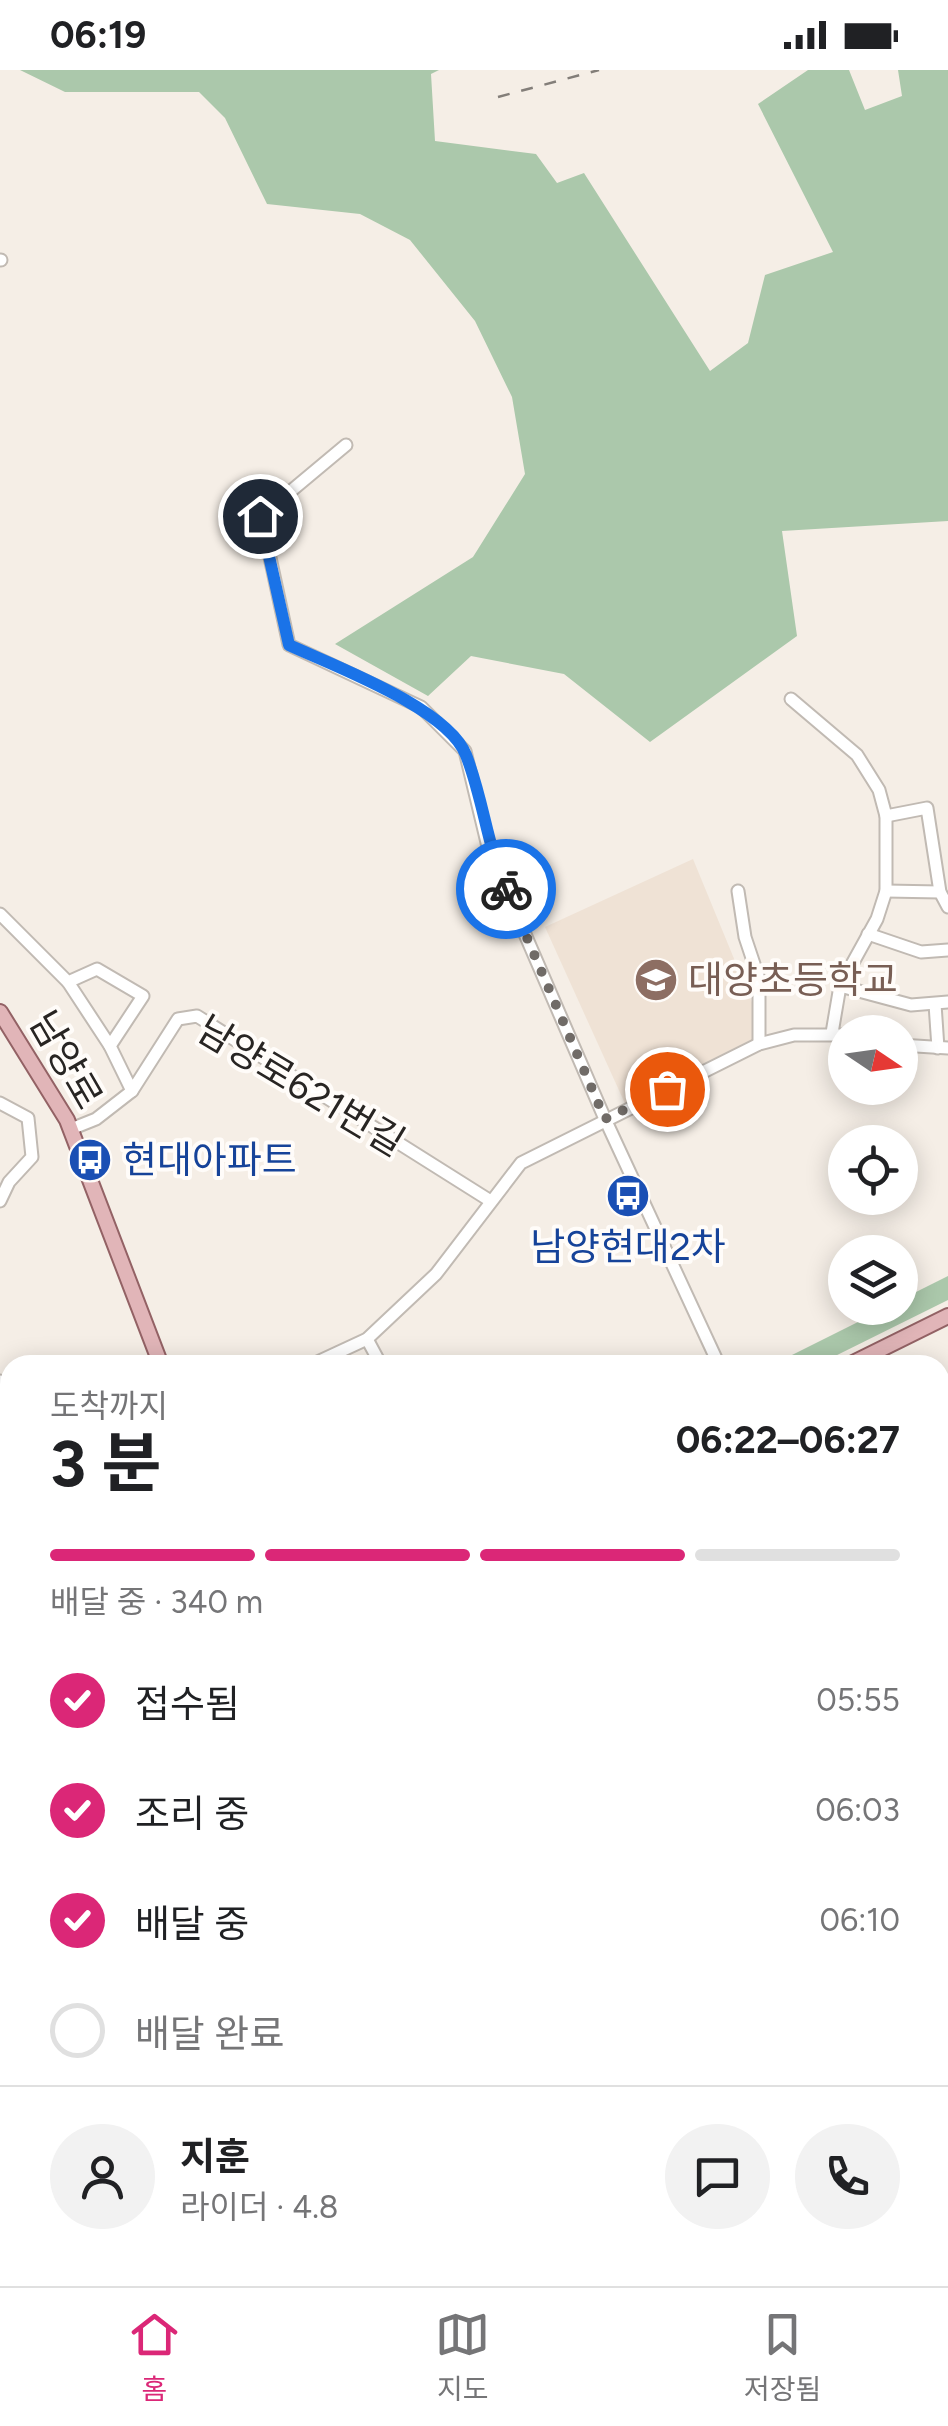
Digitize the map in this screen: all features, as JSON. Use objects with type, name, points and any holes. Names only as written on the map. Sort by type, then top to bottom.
[{"type":"main road","name":"남양로","points":[[0,1012],[71,1130],[157,1355]]},
{"type":"main road","points":[[869,1355],[948,1316]]},
{"type":"street","points":[[346,445],[260,516],[289,645],[421,707],[465,751],[489,851],[605,1119],[715,1355]]},
{"type":"street","points":[[792,699],[857,755],[879,790],[886,816],[886,891],[840,986],[839,1015]]},
{"type":"street","points":[[886,816],[927,808],[940,892],[948,906]]},
{"type":"street","points":[[738,891],[744,938],[759,979],[759,1044]]},
{"type":"street","points":[[886,891],[940,892]]},
{"type":"street","points":[[0,914],[68,982],[110,1046],[132,1091],[96,1119],[71,1130]]},
{"type":"street","points":[[868,934],[920,952],[948,950]]},
{"type":"street","points":[[68,982],[97,969],[143,996],[110,1046]]},
{"type":"street","points":[[840,986],[911,1005],[942,1003],[943,1048],[918,1047]]},
{"type":"street","name":"남양로621번길","points":[[132,1091],[178,1019],[196,1016],[489,1200]]},
{"type":"street","points":[[333,1355],[367,1339],[436,1274],[521,1163],[759,1044],[794,1035],[828,1034]]},
{"type":"street","points":[[0,1103],[28,1118],[32,1157],[9,1182],[0,1201]]},
{"type":"street","points":[[367,1339],[376,1355]]},
{"type":"shaded area","name":"대양초등학교","points":[[693,859],[765,1034],[627,1108],[545,927]]},
{"type":"green space","points":[[20,70],[439,70],[431,74],[435,141],[536,154],[557,183],[584,173],[710,371],[748,343],[765,275],[833,252],[758,104],[808,70],[849,70],[865,110],[902,96],[898,70],[948,70],[948,521],[782,531],[797,636],[650,742],[564,674],[471,656],[428,696],[335,644],[473,557],[525,474],[512,397],[475,321],[410,240],[360,214],[267,204],[225,118],[199,92],[65,92]]},
{"type":"green space","points":[[948,1276],[948,1300],[918,1315],[918,1291]]},
{"type":"green space","points":[[852,1325],[898,1325],[837,1355],[792,1355]]},
{"type":"railway","points":[[498,97],[599,70]]},
{"type":"way so far","points":[[506,889],[605,1119],[667,1089]]},
{"type":"place","name":"대양초등학교","points":[[656,980]]},
{"type":"place","name":"현대아파트","points":[[90,1160]]},
{"type":"place","name":"남양현대2차","points":[[628,1196]]},
{"type":"route","points":[[260,516],[289,645],[421,707],[465,751],[489,851],[506,889]]}]
